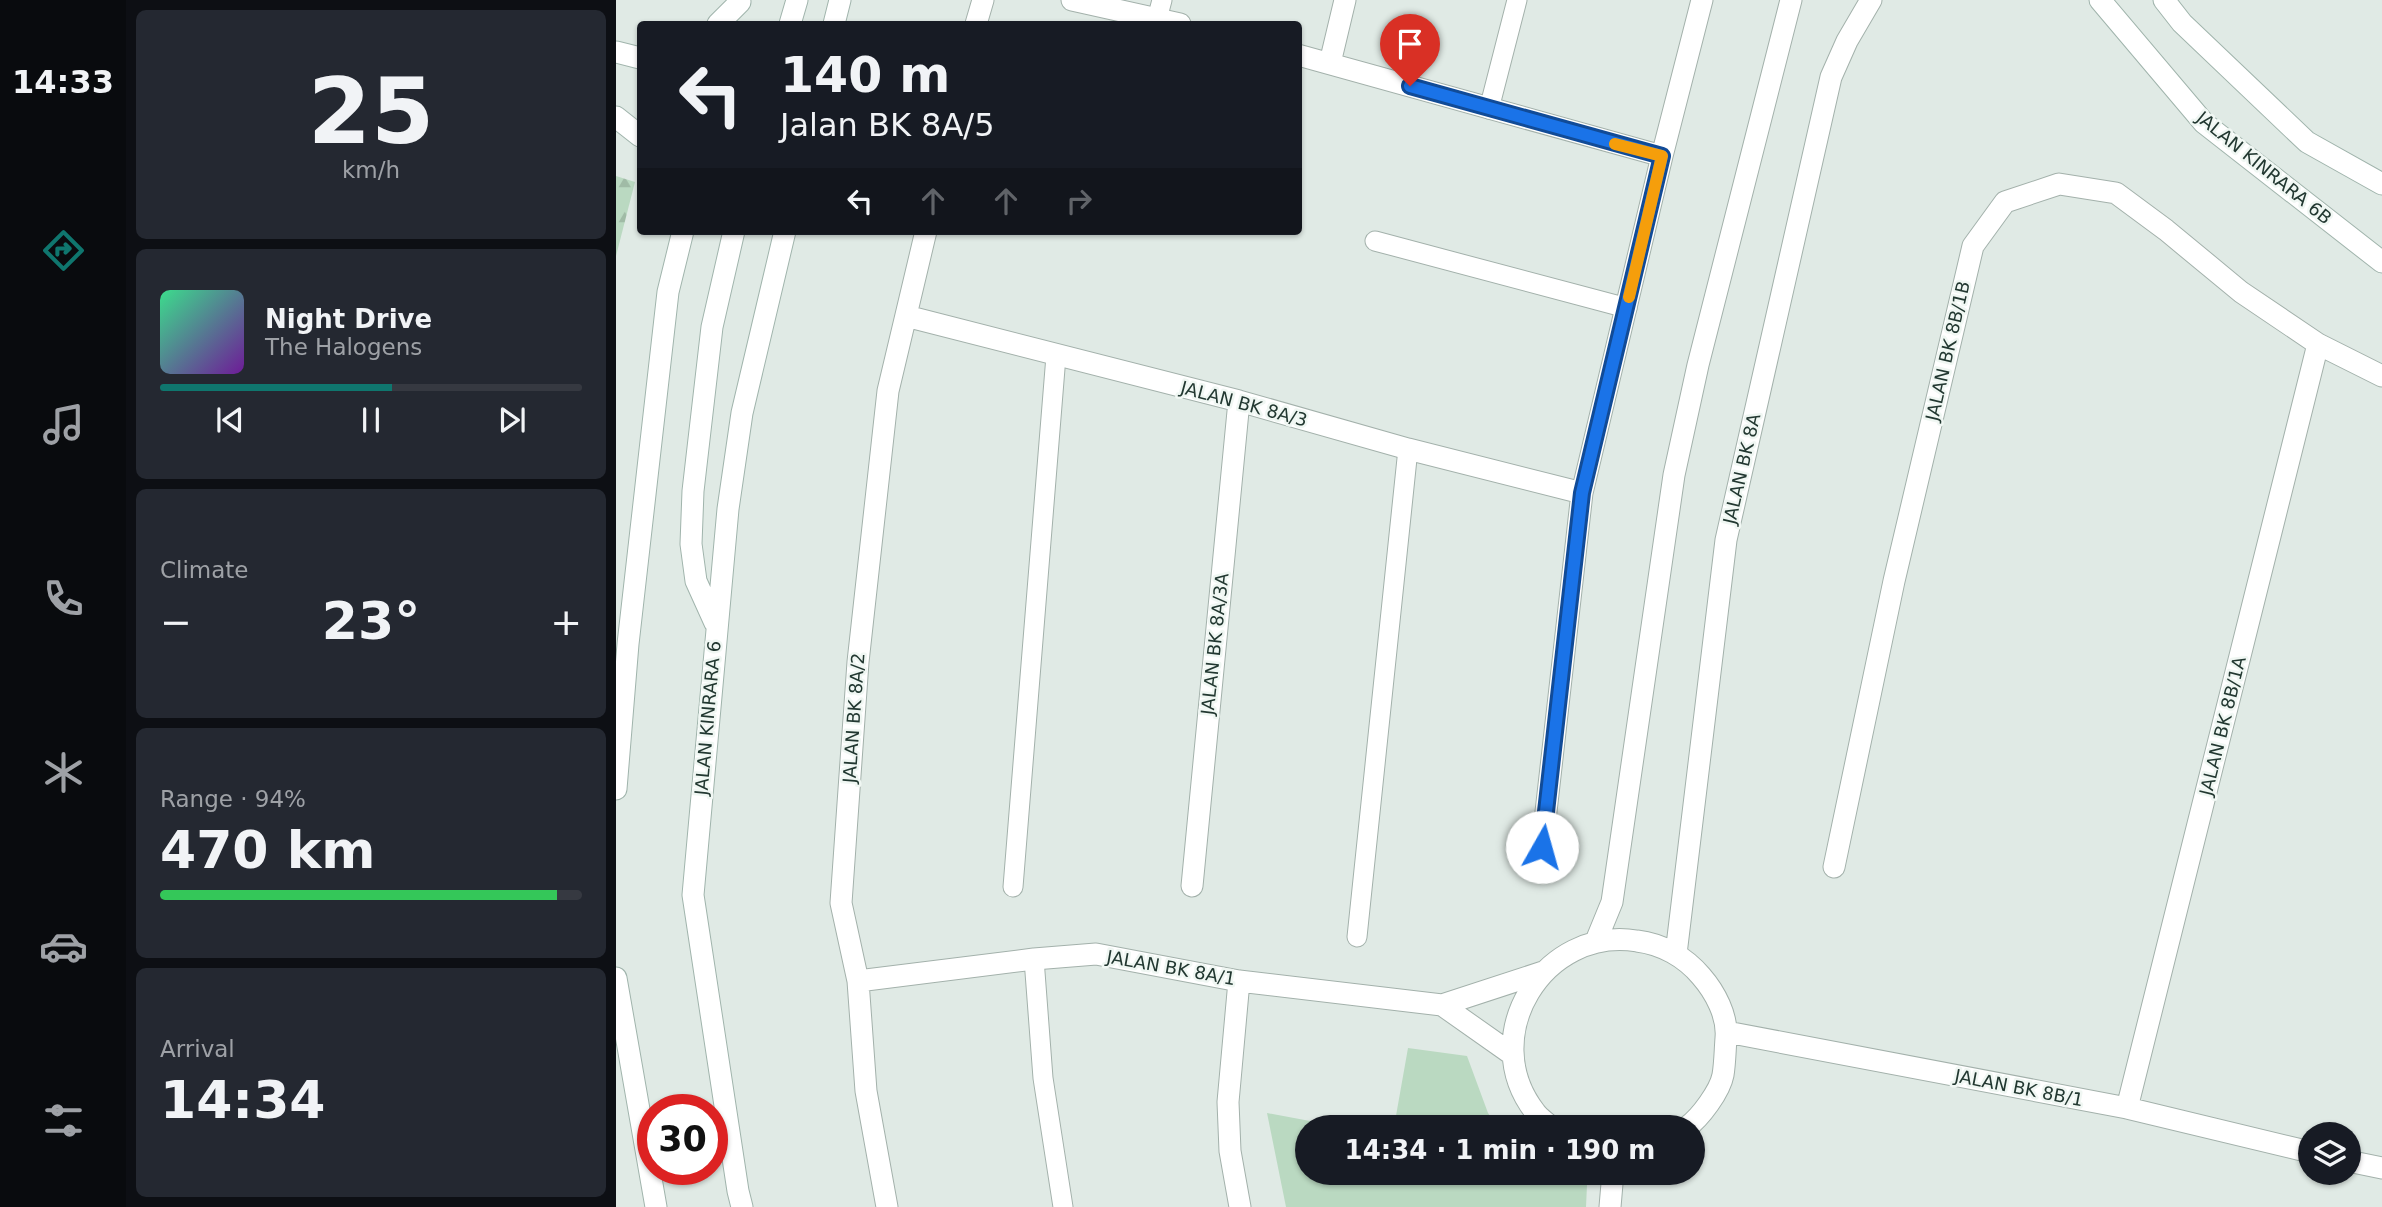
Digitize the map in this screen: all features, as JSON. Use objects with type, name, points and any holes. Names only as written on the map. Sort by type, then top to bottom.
[{"type":"street","points":[[791,21],[797,0]]},
{"type":"street","points":[[835,21],[840,0]]},
{"type":"street","points":[[977,21],[983,0]]},
{"type":"street","points":[[1072,0],[1159,9],[1176,21]]},
{"type":"street","points":[[1330,63],[1345,0]]},
{"type":"street","points":[[1542,847],[1582,493],[1702,0]]},
{"type":"street","points":[[1595,941],[1612,902],[1674,475],[1698,365],[1791,0]]},
{"type":"street","name":"JALAN BK 8A","points":[[1676,954],[1727,540],[1831,77],[1847,41],[1871,0]]},
{"type":"street","name":"JALAN KINRARA 6B","points":[[2100,0],[2204,123],[2382,262]]},
{"type":"street","points":[[2164,0],[2182,23],[2307,142],[2382,184]]},
{"type":"street","points":[[721,21],[740,1]]},
{"type":"street","points":[[735,21],[740,1]]},
{"type":"street","points":[[616,52],[637,48]]},
{"type":"street","points":[[616,52],[637,57]]},
{"type":"street","points":[[1302,56],[1662,156]]},
{"type":"street","points":[[616,109],[637,114]]},
{"type":"street","points":[[616,117],[637,134]]},
{"type":"street","name":"JALAN BK 8B/1B","points":[[1834,867],[1894,581],[1973,246],[2005,202],[2059,184],[2116,193],[2241,292],[2318,344]]},
{"type":"street","points":[[616,789],[628,644],[668,292],[681,235]]},
{"type":"street","points":[[716,625],[696,582],[691,544],[692,491],[712,327],[733,235]]},
{"type":"street","name":"JALAN KINRARA 6","points":[[742,1207],[737,1191],[693,895],[728,509],[742,413],[784,235]]},
{"type":"street","name":"JALAN BK 8A/2","points":[[887,1207],[866,1091],[858,981],[841,903],[858,662],[888,391],[925,235]]},
{"type":"street","name":"JALAN BK 8A/3","points":[[906,316],[1582,493]]},
{"type":"street","points":[[2318,344],[2382,376]]},
{"type":"street","name":"JALAN BK 8B/1A","points":[[2127,1108],[2318,344]]},
{"type":"street","name":"JALAN BK 8A/3A","points":[[1192,886],[1238,401]]},
{"type":"street","points":[[1538,1115],[1520,1085],[1513,1055],[1515,1025],[1525,996],[1544,972],[1567,953],[1595,941],[1623,938],[1650,943],[1676,954],[1695,968],[1710,987],[1721,1008],[1727,1032],[1722,1079],[1701,1115]]},
{"type":"street","name":"JALAN BK 8A/1","points":[[858,981],[1096,954],[1240,981],[1442,1005],[1544,972]]},
{"type":"street","points":[[616,978],[656,1207]]},
{"type":"street","points":[[1240,981],[1228,1102],[1230,1151],[1240,1207]]},
{"type":"street","name":"JALAN BK 8A/1","points":[[1442,1005],[1513,1055]]},
{"type":"street","name":"JALAN BK 8B/1","points":[[1727,1032],[2127,1108],[2298,1149]]},
{"type":"street","points":[[2361,1164],[2382,1168]]},
{"type":"street","points":[[1610,1207],[1612,1185]]},
{"type":"lane","points":[[1489,109],[1517,0]]},
{"type":"lane","points":[[1375,241],[1627,308]]},
{"type":"lane","points":[[1013,887],[1056,356]]},
{"type":"lane","points":[[1357,937],[1408,449]]},
{"type":"lane","points":[[1034,959],[1042,1078],[1063,1207]]},
{"type":"green space","points":[[616,176],[635,182],[616,256]]},
{"type":"green space","points":[[1408,1048],[1467,1056],[1489,1115],[1396,1115]]},
{"type":"green space","points":[[1267,1113],[1295,1118],[1295,1185],[1587,1185],[1586,1207],[1286,1207]]},
{"type":"slow traffic","points":[[1615,144],[1662,156],[1629,297]]},
{"type":"route","points":[[1410,86],[1662,156],[1582,493],[1542,847]]}]
